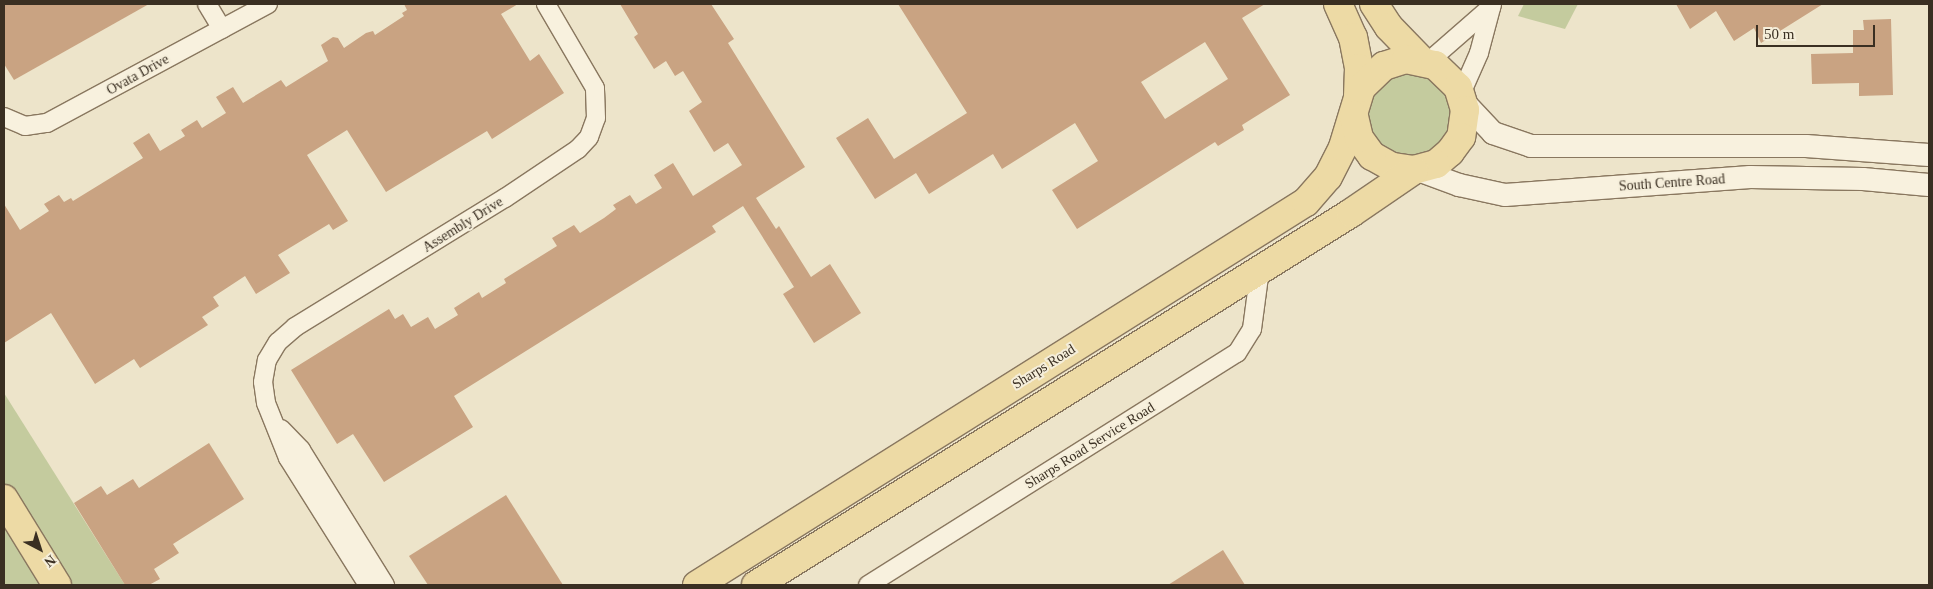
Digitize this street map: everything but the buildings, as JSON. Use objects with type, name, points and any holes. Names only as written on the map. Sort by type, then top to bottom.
[{"type":"main road","points":[[1338,4],[1353,37],[1359,68],[1356,106],[1359,138],[1372,156],[1392,167],[1416,170]]},
{"type":"main road","points":[[756,585],[1416,170],[1436,164],[1456,145],[1464,128],[1462,97],[1448,74],[1425,61],[1389,27],[1374,4]]},
{"type":"main road","points":[[1356,106],[1371,75],[1384,66],[1406,59],[1425,61]]},
{"type":"main road","name":"Sharps Road","points":[[697,585],[1284,218],[1306,202],[1328,177],[1343,147],[1356,106]]},
{"type":"main road","points":[[4,499],[57,585]]},
{"type":"street","points":[[207,4],[222,29]]},
{"type":"street","name":"Ovata Drive","points":[[4,117],[25,126],[48,123],[268,4]]},
{"type":"street","name":"Assembly Drive","points":[[368,585],[288,458],[265,398],[264,375],[272,350],[286,334],[505,198],[578,150],[590,137],[596,118],[595,88],[546,4]]},
{"type":"street","points":[[1425,61],[1492,5]]},
{"type":"street","points":[[1492,5],[1480,53],[1462,97],[1493,132],[1531,146],[1806,146],[1929,156]]},
{"type":"street","name":"South Centre Road","points":[[1416,170],[1474,190],[1505,195],[1750,177],[1863,179],[1929,185]]},
{"type":"street","name":"Sharps Road Service Road","points":[[868,585],[1237,353],[1252,329],[1260,269]]},
{"type":"street","name":"Assembly Drive","points":[[274,421],[301,450],[385,585]]},
{"type":"green space","points":[[1524,4],[1578,4],[1565,29],[1518,16]]},
{"type":"green space","points":[[1409,71],[1425,75],[1439,84],[1448,98],[1452,114],[1448,130],[1439,144],[1425,153],[1409,157],[1393,153],[1379,144],[1370,130],[1366,114],[1370,98],[1379,84],[1393,75]]},
{"type":"green space","points":[[4,393],[125,585],[4,585]]}]
